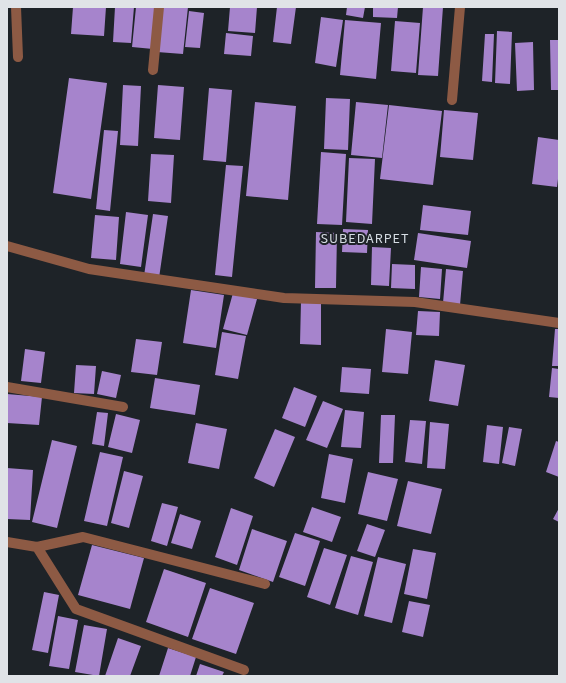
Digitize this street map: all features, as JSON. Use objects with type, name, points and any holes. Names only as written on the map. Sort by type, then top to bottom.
[{"type":"street","points":[[16,7],[18,57]]},
{"type":"street","points":[[153,70],[159,7]]},
{"type":"street","points":[[452,100],[460,7]]},
{"type":"street","points":[[7,246],[89,269],[284,298],[415,302],[559,323]]},
{"type":"street","points":[[7,386],[123,407]]},
{"type":"street","points":[[7,542],[37,547],[83,537],[265,584]]},
{"type":"street","points":[[37,547],[76,609],[244,670]]},
{"type":"building","points":[[73,7],[106,7],[104,36],[71,34]]},
{"type":"building","points":[[115,7],[134,7],[131,43],[113,42]]},
{"type":"building","points":[[136,7],[157,7],[153,49],[132,47]]},
{"type":"building","points":[[161,7],[188,7],[183,54],[157,52]]},
{"type":"building","points":[[230,7],[257,7],[255,33],[228,31]]},
{"type":"building","points":[[277,7],[296,7],[291,44],[273,42]]},
{"type":"building","points":[[347,7],[365,7],[363,18],[346,15]]},
{"type":"building","points":[[373,7],[398,7],[397,18],[373,17]]},
{"type":"building","points":[[423,7],[443,7],[438,76],[418,75]]},
{"type":"building","points":[[189,11],[204,13],[200,48],[185,47]]},
{"type":"building","points":[[321,17],[343,20],[336,67],[315,63]]},
{"type":"building","points":[[345,20],[381,23],[376,79],[340,75]]},
{"type":"building","points":[[395,21],[420,23],[416,73],[391,71]]},
{"type":"building","points":[[497,31],[512,32],[510,84],[495,83]]},
{"type":"building","points":[[226,33],[253,36],[251,56],[224,54]]},
{"type":"building","points":[[485,34],[494,34],[492,82],[482,81]]},
{"type":"building","points":[[550,40],[559,40],[559,90],[551,90]]},
{"type":"building","points":[[533,42],[534,90],[517,91],[515,43]]},
{"type":"building","points":[[69,78],[107,83],[91,199],[53,193]]},
{"type":"building","points":[[123,85],[141,86],[138,146],[120,145]]},
{"type":"building","points":[[158,85],[184,87],[180,140],[154,138]]},
{"type":"building","points":[[209,88],[232,90],[226,162],[203,160]]},
{"type":"building","points":[[326,98],[350,99],[348,150],[324,149]]},
{"type":"building","points":[[255,102],[296,106],[288,200],[246,196]]},
{"type":"building","points":[[356,102],[388,105],[382,158],[351,155]]},
{"type":"building","points":[[389,105],[442,111],[433,185],[380,179]]},
{"type":"building","points":[[444,110],[478,113],[473,160],[440,157]]},
{"type":"building","points":[[104,130],[118,131],[110,211],[96,209]]},
{"type":"building","points":[[538,137],[559,140],[559,171],[557,187],[532,184]]},
{"type":"building","points":[[321,152],[346,154],[342,225],[317,224]]},
{"type":"building","points":[[151,154],[174,155],[171,203],[148,201]]},
{"type":"building","points":[[349,158],[375,159],[372,224],[346,222]]},
{"type":"building","points":[[226,165],[243,166],[232,277],[215,275]]},
{"type":"building","points":[[423,205],[471,211],[468,235],[420,230]]},
{"type":"building","points":[[126,212],[148,215],[141,267],[120,264]]},
{"type":"building","points":[[153,214],[168,216],[159,278],[144,276]]},
{"type":"building","points":[[95,215],[119,217],[116,260],[91,258]]},
{"type":"building","points":[[343,229],[368,230],[367,253],[342,252]]},
{"type":"building","points":[[316,232],[337,233],[336,288],[315,288]]},
{"type":"building","points":[[418,233],[471,241],[467,268],[414,260]]},
{"type":"building","points":[[372,247],[391,248],[389,286],[371,285]]},
{"type":"building","points":[[392,264],[415,265],[415,289],[391,288]]},
{"type":"building","points":[[421,267],[442,269],[440,299],[419,297]]},
{"type":"building","points":[[446,269],[463,271],[460,305],[443,303]]},
{"type":"building","points":[[191,290],[224,295],[216,348],[183,343]]},
{"type":"building","points":[[233,293],[257,299],[247,335],[223,329]]},
{"type":"building","points":[[301,301],[321,301],[321,345],[300,344]]},
{"type":"building","points":[[418,311],[440,312],[439,336],[416,335]]},
{"type":"building","points":[[386,329],[412,332],[408,374],[382,372]]},
{"type":"building","points":[[555,329],[559,329],[559,366],[552,366]]},
{"type":"building","points":[[222,332],[246,336],[238,379],[215,375]]},
{"type":"building","points":[[136,339],[162,342],[157,375],[131,372]]},
{"type":"building","points":[[25,349],[45,352],[41,383],[21,381]]},
{"type":"building","points":[[435,360],[465,365],[458,406],[429,401]]},
{"type":"building","points":[[76,365],[96,366],[94,394],[74,393]]},
{"type":"building","points":[[342,367],[371,369],[369,394],[340,392]]},
{"type":"building","points":[[552,368],[559,369],[559,398],[549,397]]},
{"type":"building","points":[[102,371],[121,375],[116,398],[97,394]]},
{"type":"building","points":[[155,378],[200,385],[195,415],[150,408]]},
{"type":"building","points":[[294,387],[317,396],[305,427],[282,418]]},
{"type":"building","points":[[7,394],[42,397],[39,425],[7,423]]},
{"type":"building","points":[[323,401],[343,409],[327,448],[306,440]]},
{"type":"building","points":[[345,410],[364,412],[361,448],[341,447]]},
{"type":"building","points":[[97,412],[108,413],[104,446],[92,444]]},
{"type":"building","points":[[116,414],[140,420],[132,453],[108,447]]},
{"type":"building","points":[[381,415],[395,415],[393,463],[379,463]]},
{"type":"building","points":[[410,420],[426,421],[422,464],[405,462]]},
{"type":"building","points":[[430,422],[449,424],[445,469],[427,468]]},
{"type":"building","points":[[196,423],[227,429],[219,469],[188,463]]},
{"type":"building","points":[[487,425],[503,427],[499,464],[483,462]]},
{"type":"building","points":[[509,427],[522,429],[515,466],[502,463]]},
{"type":"building","points":[[275,429],[295,437],[274,487],[254,478]]},
{"type":"building","points":[[52,440],[77,446],[57,528],[32,522]]},
{"type":"building","points":[[556,441],[559,442],[559,477],[546,472]]},
{"type":"building","points":[[100,452],[123,457],[107,526],[84,521]]},
{"type":"building","points":[[329,454],[353,459],[345,503],[321,498]]},
{"type":"building","points":[[7,468],[33,470],[30,520],[7,519]]},
{"type":"building","points":[[124,471],[143,476],[129,528],[111,523]]},
{"type":"building","points":[[368,472],[398,479],[387,521],[358,514]]},
{"type":"building","points":[[408,481],[442,489],[431,534],[397,526]]},
{"type":"building","points":[[162,503],[178,507],[167,546],[151,541]]},
{"type":"building","points":[[312,507],[341,517],[332,542],[303,532]]},
{"type":"building","points":[[231,508],[253,516],[237,565],[215,557]]},
{"type":"building","points":[[559,508],[559,522],[553,519]]},
{"type":"building","points":[[180,514],[201,521],[192,549],[171,543]]},
{"type":"building","points":[[367,524],[385,530],[375,557],[357,551]]},
{"type":"building","points":[[252,529],[287,541],[273,582],[239,570]]},
{"type":"building","points":[[295,533],[320,541],[305,586],[279,577]]},
{"type":"building","points":[[92,545],[144,558],[130,609],[78,595]]},
{"type":"building","points":[[324,548],[347,555],[330,605],[307,597]]},
{"type":"building","points":[[413,549],[436,553],[427,599],[404,594]]},
{"type":"building","points":[[351,556],[373,562],[358,615],[335,608]]},
{"type":"building","points":[[378,557],[406,564],[392,623],[364,616]]},
{"type":"building","points":[[164,569],[206,583],[188,637],[146,622]]},
{"type":"building","points":[[210,588],[254,603],[236,654],[192,639]]},
{"type":"building","points":[[44,592],[59,595],[48,653],[32,650]]},
{"type":"building","points":[[409,601],[430,605],[423,637],[402,632]]},
{"type":"building","points":[[58,616],[78,620],[69,669],[49,666]]},
{"type":"building","points":[[84,625],[107,629],[99,676],[75,672]]},
{"type":"building","points":[[118,638],[141,646],[130,676],[105,676]]},
{"type":"building","points":[[168,648],[196,657],[190,676],[159,676]]},
{"type":"building","points":[[200,664],[224,672],[222,676],[196,676]]},
{"type":"district","name":"SUBEDARPET","points":[[365,239]]}]
